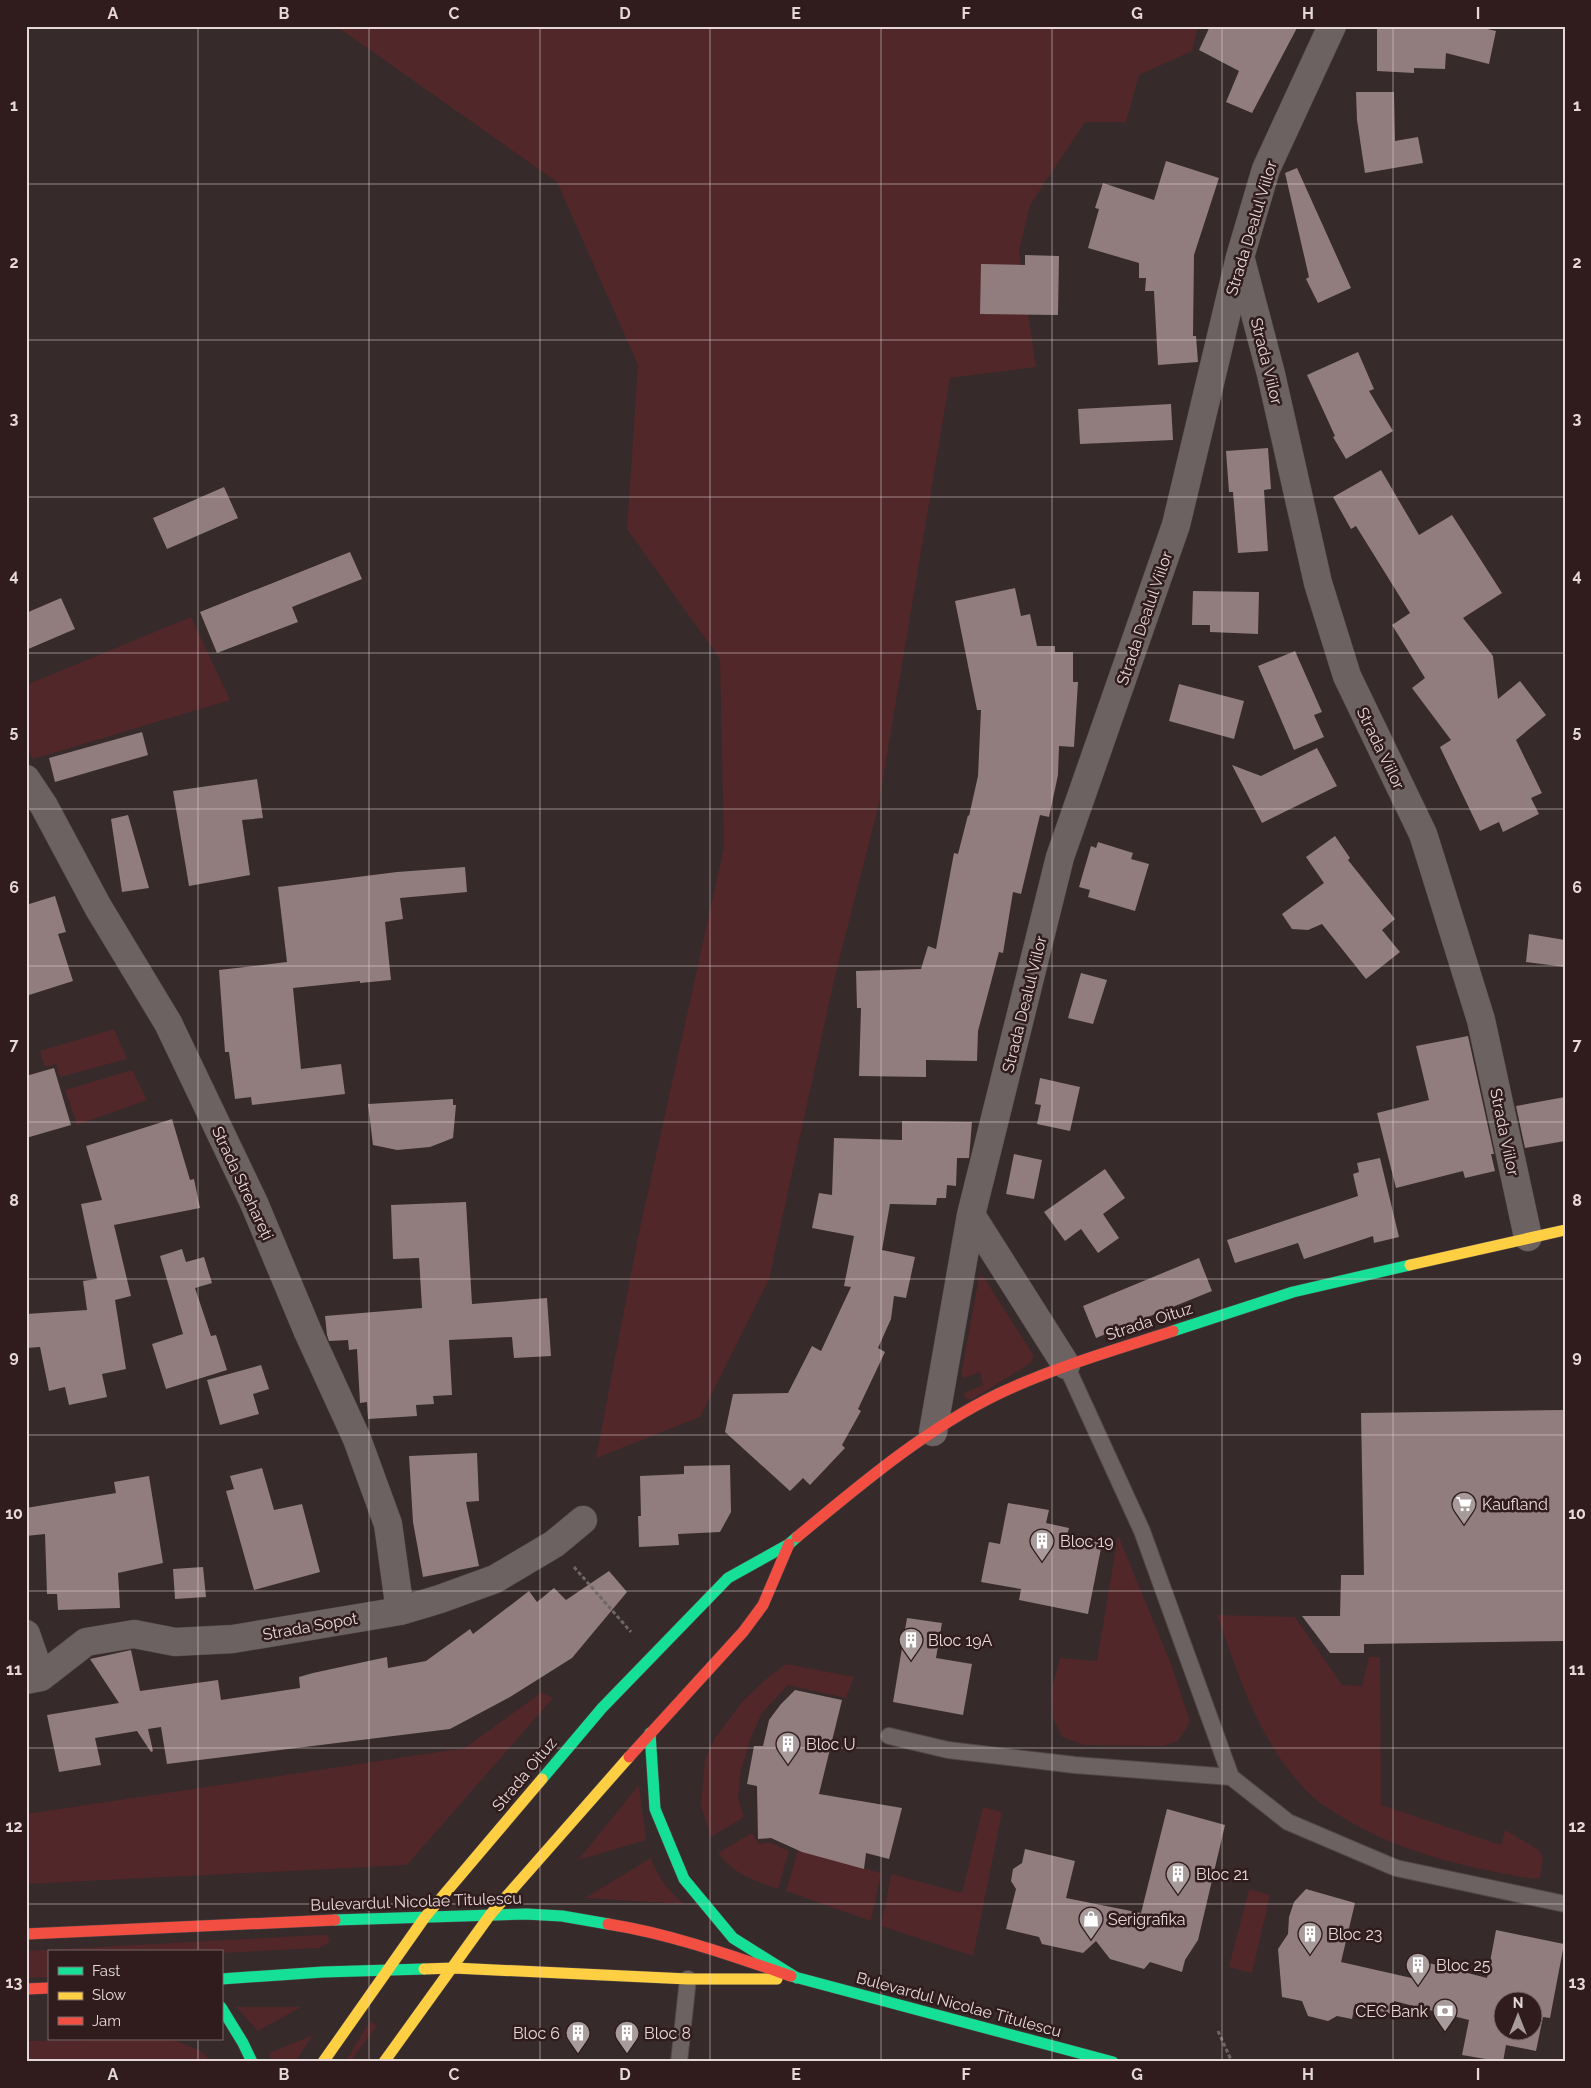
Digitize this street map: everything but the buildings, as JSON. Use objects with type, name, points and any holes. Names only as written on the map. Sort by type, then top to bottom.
[{"type":"main road","name":"Strada Oituz","points":[[322,2062],[425,1916],[602,1708],[650,1656],[728,1578],[788,1544],[871,1476],[933,1432],[997,1395],[1066,1365],[1293,1292],[1565,1230]]},
{"type":"main road","name":"Strada Oituz","points":[[384,2062],[454,1968],[490,1915],[650,1733],[743,1632],[763,1606],[788,1544]]},
{"type":"main road","points":[[650,1733],[655,1809],[684,1879],[733,1938],[797,1978]]},
{"type":"main road","name":"Bulevardul Nicolae Titulescu","points":[[26,1934],[425,1916],[562,1916],[647,1930],[685,1940],[797,1978],[1113,2062]]},
{"type":"main road","name":"Bulevardul Nicolae Titulescu","points":[[222,1979],[323,1972],[454,1968],[688,1979],[797,1978]]},
{"type":"main road","points":[[26,1989],[48,1988]]},
{"type":"main road","points":[[222,2009],[252,2062]]},
{"type":"street","name":"Strada Dealul Viilor","points":[[933,1432],[971,1216],[1060,856],[1176,526],[1240,257],[1266,169],[1332,26]]},
{"type":"street","name":"Strada Viilor","points":[[1240,257],[1271,374],[1318,583],[1347,676],[1423,834],[1481,1020],[1528,1237]]},
{"type":"street","name":"Strada Strehareți","points":[[26,779],[35,809],[98,907],[168,1024],[254,1203],[308,1332],[357,1439],[388,1524],[400,1610]]},
{"type":"street","points":[[971,1216],[1066,1365]]},
{"type":"street","name":"Strada Sopot","points":[[34,1679],[86,1642],[134,1634],[175,1642],[233,1639],[400,1610],[440,1599],[495,1579],[554,1544],[583,1520]]},
{"type":"street","points":[[26,1634],[34,1679]]},
{"type":"lane","points":[[1066,1365],[1142,1532],[1231,1777],[1288,1822],[1396,1868],[1565,1904]]},
{"type":"lane","points":[[889,1736],[948,1750],[1075,1765],[1231,1777]]},
{"type":"lane","points":[[679,2062],[688,1979]]},
{"type":"path","points":[[554,1544],[650,1656]]},
{"type":"path","points":[[1218,2031],[1232,2062]]},
{"type":"shaded area","points":[[336,26],[1198,26],[1192,51],[1139,75],[1126,122],[1085,122],[1030,205],[1019,252],[1036,367],[950,378],[878,808],[835,976],[769,1279],[700,1417],[596,1458],[638,1237],[724,847],[720,659],[627,529],[638,365],[557,182]]},
{"type":"shaded area","points":[[191,617],[230,700],[33,759],[26,746],[26,685]]},
{"type":"shaded area","points":[[114,1029],[127,1059],[60,1077],[56,1064],[45,1067],[40,1051]]},
{"type":"shaded area","points":[[132,1070],[147,1100],[77,1125],[65,1090]]},
{"type":"shaded area","points":[[983,1276],[1034,1356],[1031,1363],[971,1400],[965,1398],[964,1393],[983,1385],[980,1372],[964,1378],[961,1375],[979,1277]]},
{"type":"shaded area","points":[[1118,1535],[1171,1664],[1190,1722],[1178,1741],[1163,1746],[1084,1745],[1062,1737],[1053,1718],[1052,1688],[1060,1658],[1097,1661]]},
{"type":"shaded area","points":[[1217,1615],[1295,1617],[1342,1685],[1362,1686],[1369,1657],[1380,1657],[1381,1805],[1501,1845],[1505,1830],[1539,1850],[1543,1857],[1540,1878],[1533,1879],[1458,1864],[1410,1849],[1364,1830],[1317,1801],[1306,1791],[1285,1765],[1262,1728],[1243,1686]]},
{"type":"shaded area","points":[[786,1664],[854,1677],[846,1698],[788,1685],[762,1713],[751,1737],[741,1770],[738,1798],[744,1817],[711,1837],[701,1806],[705,1759],[715,1738],[742,1702],[765,1680]]},
{"type":"shaded area","points":[[542,1692],[553,1698],[407,1865],[26,1884],[26,1814],[465,1748]]},
{"type":"shaded area","points":[[639,1785],[646,1840],[578,1860]]},
{"type":"shaded area","points":[[983,1807],[1002,1812],[973,1956],[881,1926],[891,1874],[962,1893]]},
{"type":"shaded area","points":[[752,1833],[759,1844],[769,1842],[789,1851],[778,1889],[738,1872],[718,1853]]},
{"type":"shaded area","points":[[798,1850],[881,1873],[871,1921],[786,1891]]},
{"type":"shaded area","points":[[651,1858],[664,1883],[684,1904],[585,1898]]},
{"type":"shaded area","points":[[1249,1889],[1270,1895],[1252,1973],[1229,1967]]},
{"type":"shaded area","points":[[318,1935],[327,1935],[330,1942],[319,1948],[222,1953],[222,1950],[48,1950],[48,1977],[26,1978],[26,1951]]},
{"type":"shaded area","points":[[236,2007],[301,2007],[258,2031]]},
{"type":"shaded area","points":[[370,2021],[377,2026],[350,2062],[345,2062]]},
{"type":"shaded area","points":[[313,2035],[295,2062],[272,2062],[269,2053]]},
{"type":"shaded area","points":[[174,2040],[203,2052],[211,2062],[26,2062],[26,2041]]},
{"type":"traffic: fast","points":[[1173,1331],[1293,1292],[1410,1265]]},
{"type":"traffic: fast","points":[[542,1779],[602,1708],[728,1578],[789,1544],[797,1537]]},
{"type":"traffic: fast","points":[[650,1733],[655,1809],[684,1879],[733,1938],[797,1978]]},
{"type":"traffic: fast","points":[[335,1920],[526,1914],[562,1916],[608,1924]]},
{"type":"traffic: fast","points":[[222,1979],[323,1972],[424,1969]]},
{"type":"traffic: fast","points":[[791,1976],[1113,2062]]},
{"type":"traffic: fast","points":[[222,2009],[252,2062]]},
{"type":"traffic: slow","points":[[1410,1265],[1565,1230]]},
{"type":"traffic: slow","points":[[384,2062],[490,1915],[629,1757]]},
{"type":"traffic: slow","points":[[323,2062],[425,1917],[542,1779]]},
{"type":"traffic: slow","points":[[424,1969],[454,1968],[688,1979],[777,1979]]},
{"type":"traffic: jam","points":[[797,1537],[918,1441],[971,1408],[1041,1375],[1173,1331]]},
{"type":"traffic: jam","points":[[629,1757],[743,1632],[763,1605],[789,1544]]},
{"type":"traffic: jam","points":[[26,1934],[335,1920]]},
{"type":"traffic: jam","points":[[608,1924],[678,1939],[791,1976]]},
{"type":"traffic: jam","points":[[26,1989],[48,1988]]},
{"type":"place","name":"Kaufland","points":[[1464,1525]]},
{"type":"place","name":"Bloc 19","points":[[1042,1562]]},
{"type":"place","name":"Bloc 19A","points":[[911,1661]]},
{"type":"place","name":"Bloc U","points":[[788,1765]]},
{"type":"place","name":"Bloc 21","points":[[1178,1895]]},
{"type":"place","name":"Serigrafika","points":[[1091,1940]]},
{"type":"place","name":"Bloc 23","points":[[1310,1955]]},
{"type":"place","name":"Bloc 25","points":[[1418,1986]]},
{"type":"place","name":"CEC Bank","points":[[1445,2032]]},
{"type":"place","name":"Bloc 6","points":[[578,2054]]},
{"type":"place","name":"Bloc 8","points":[[627,2054]]}]
